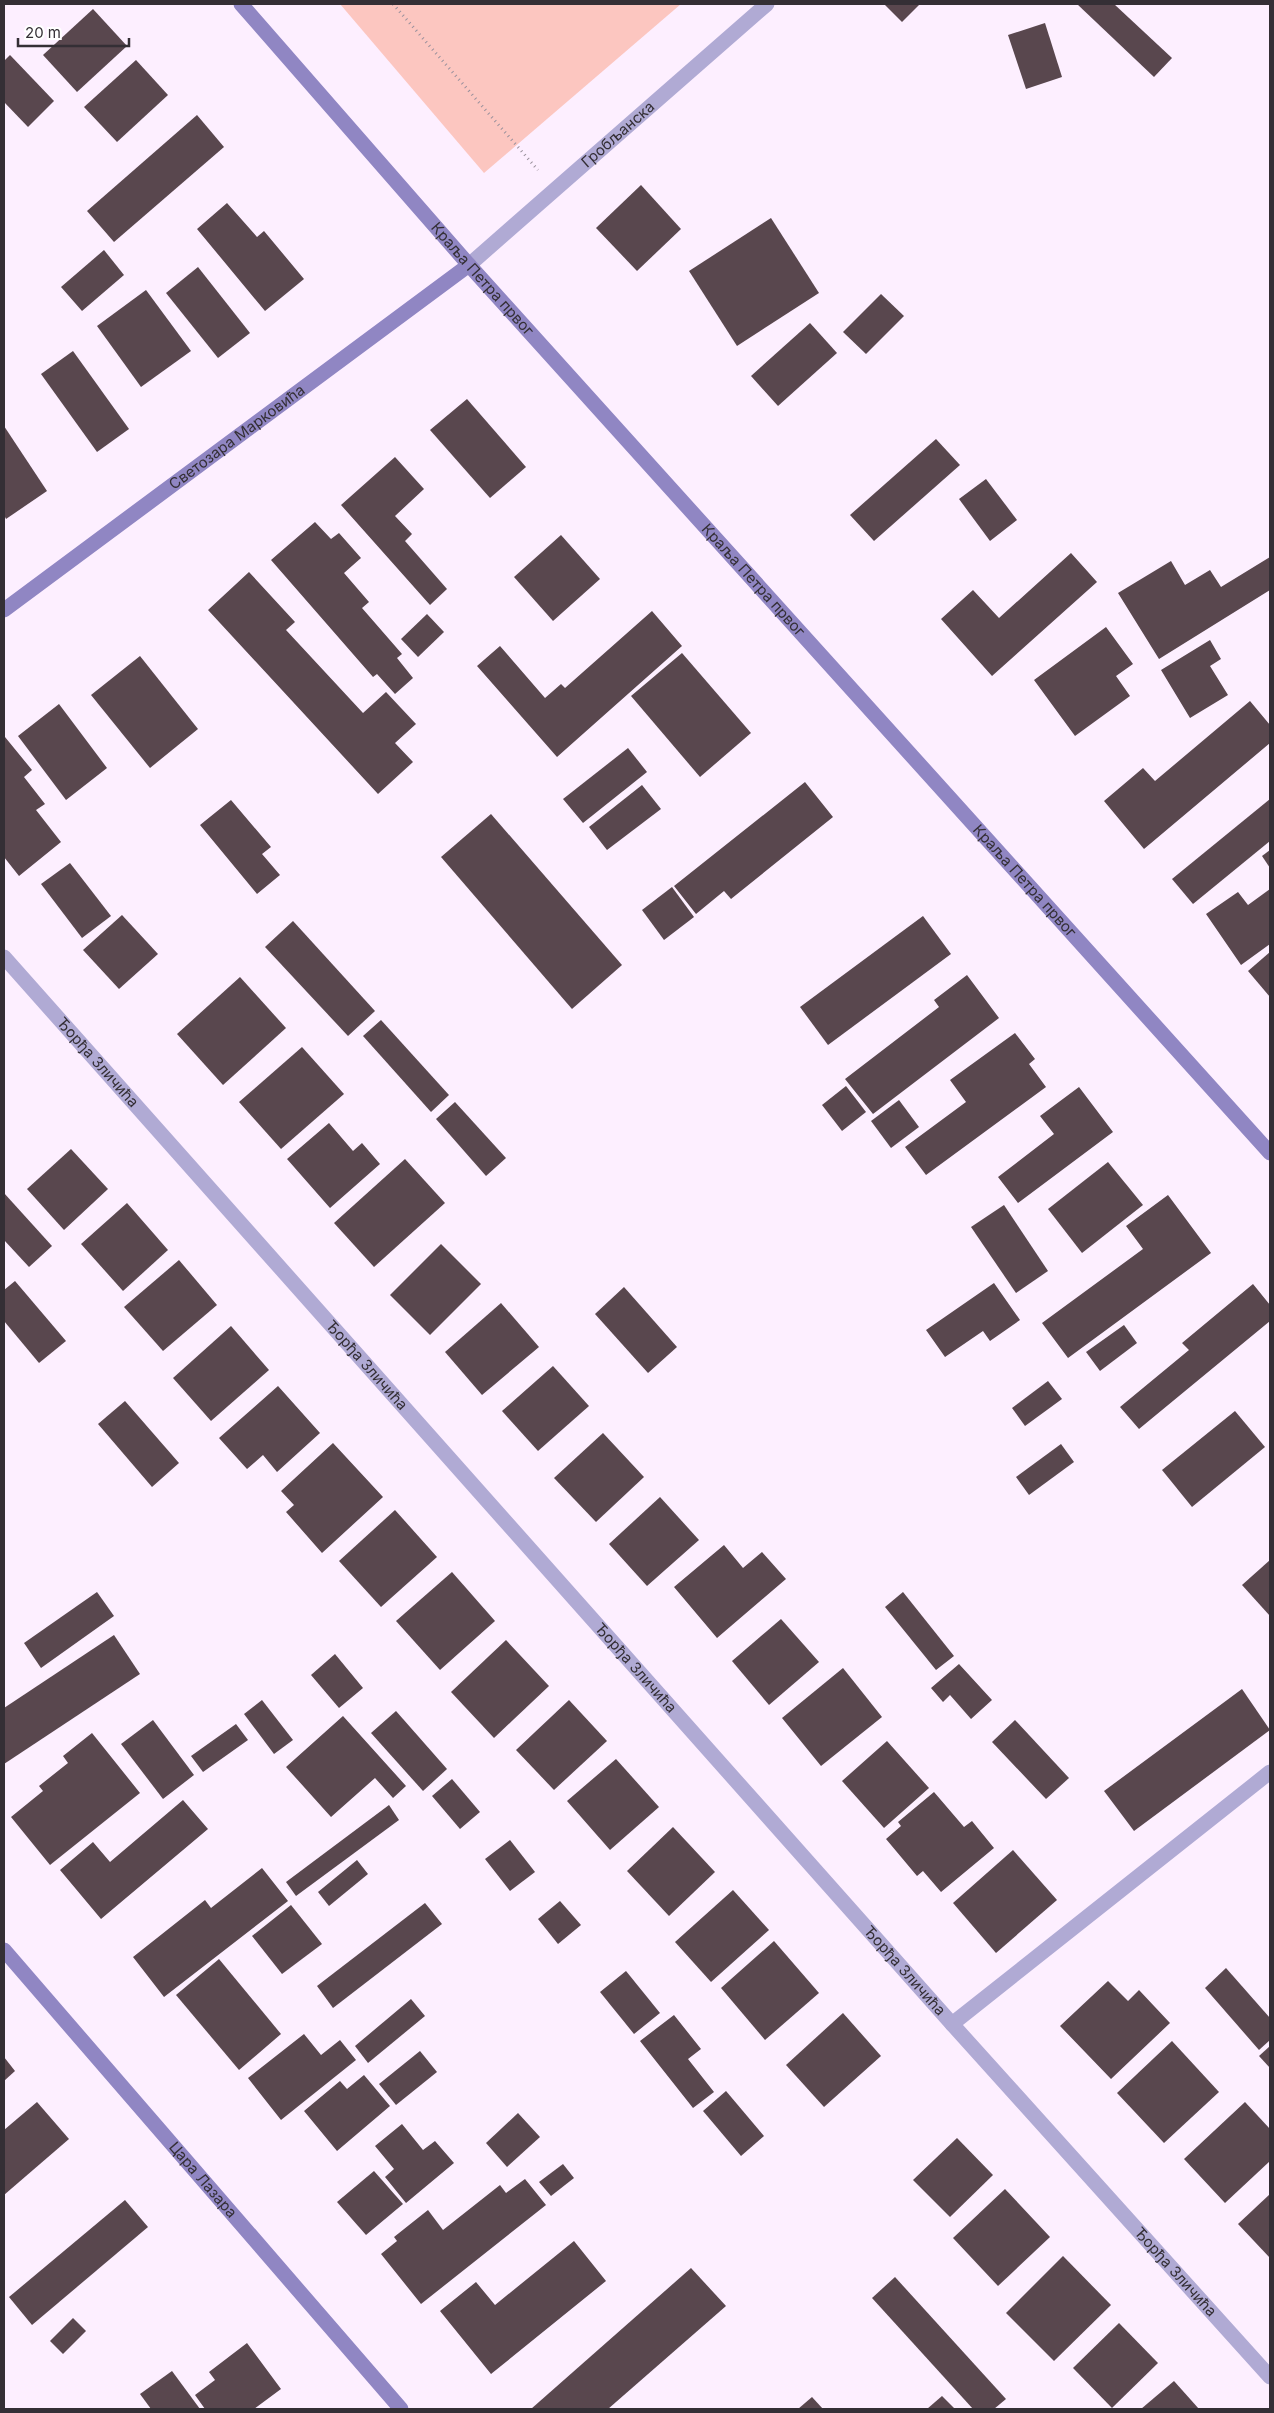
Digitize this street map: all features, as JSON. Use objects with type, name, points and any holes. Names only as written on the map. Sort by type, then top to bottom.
[{"type":"main road","name":"Краља Петра првог","points":[[241,4],[469,265],[1270,1154]]},
{"type":"main road","name":"Светозара Марковића","points":[[4,610],[469,265]]},
{"type":"main road","name":"Цара Лазара","points":[[4,1950],[401,2409]]},
{"type":"street","name":"Гробљанска","points":[[469,265],[767,4]]},
{"type":"street","name":"Ђорђа Зличића","points":[[4,957],[952,2024],[1270,2377]]},
{"type":"street","points":[[952,2024],[1270,1772]]},
{"type":"path","points":[[393,4],[555,190]]},
{"type":"shaded area","points":[[340,4],[681,4],[484,173]]},
{"type":"building","points":[[884,4],[920,4],[902,22]]},
{"type":"building","points":[[1077,4],[1114,4],[1172,58],[1154,77]]},
{"type":"building","points":[[93,9],[127,46],[77,92],[43,55]]},
{"type":"building","points":[[1045,23],[1062,77],[1026,89],[1008,35]]},
{"type":"building","points":[[10,55],[54,101],[28,127],[4,102],[4,61]]},
{"type":"building","points":[[136,60],[168,95],[117,142],[84,107]]},
{"type":"building","points":[[197,115],[224,147],[114,242],[87,211]]},
{"type":"building","points":[[641,185],[681,229],[637,271],[596,228]]},
{"type":"building","points":[[227,203],[257,237],[264,231],[304,279],[265,311],[197,229]]},
{"type":"building","points":[[771,218],[819,293],[737,346],[689,271]]},
{"type":"building","points":[[104,250],[124,275],[82,311],[61,287]]},
{"type":"building","points":[[198,267],[250,333],[218,358],[166,293]]},
{"type":"building","points":[[146,290],[191,351],[141,387],[97,326]]},
{"type":"building","points":[[881,294],[904,316],[866,354],[843,332]]},
{"type":"building","points":[[810,323],[837,353],[778,406],[751,376]]},
{"type":"building","points":[[73,351],[129,429],[97,452],[41,374]]},
{"type":"building","points":[[467,399],[526,467],[490,498],[430,430]]},
{"type":"building","points":[[4,426],[47,491],[6,519],[4,515]]},
{"type":"building","points":[[936,439],[960,465],[874,541],[850,515]]},
{"type":"building","points":[[395,457],[424,489],[395,516],[412,534],[405,541],[447,589],[430,605],[341,505]]},
{"type":"building","points":[[986,479],[1017,520],[990,541],[959,499]]},
{"type":"building","points":[[315,522],[331,539],[339,533],[361,558],[344,573],[369,602],[362,608],[402,654],[397,658],[413,678],[395,694],[377,674],[373,677],[271,560]]},
{"type":"building","points":[[561,535],[600,579],[553,621],[514,577]]},
{"type":"building","points":[[1071,553],[1097,582],[992,676],[941,619],[973,590],[999,618]]},
{"type":"building","points":[[1270,557],[1270,590],[1159,659],[1118,593],[1171,561],[1185,585],[1210,570],[1221,587]]},
{"type":"building","points":[[249,572],[295,622],[286,630],[363,713],[386,692],[416,724],[395,743],[413,762],[378,794],[208,610]]},
{"type":"building","points":[[652,611],[682,646],[557,757],[477,666],[500,646],[545,698],[561,684],[565,688]]},
{"type":"building","points":[[427,614],[444,632],[418,657],[401,639]]},
{"type":"building","points":[[1106,627],[1133,664],[1116,676],[1130,696],[1075,736],[1034,680]]},
{"type":"building","points":[[1210,640],[1221,659],[1210,666],[1228,695],[1190,718],[1161,670]]},
{"type":"building","points":[[682,653],[751,733],[700,777],[631,696]]},
{"type":"building","points":[[140,656],[198,729],[150,768],[91,695]]},
{"type":"building","points":[[1250,701],[1270,725],[1270,743],[1144,849],[1104,801],[1143,768],[1155,781]]},
{"type":"building","points":[[59,704],[107,768],[66,800],[18,736]]},
{"type":"building","points":[[5,737],[32,770],[24,777],[45,804],[36,810],[61,842],[19,876],[4,857]]},
{"type":"building","points":[[628,748],[647,772],[583,823],[563,799]]},
{"type":"building","points":[[805,782],[833,817],[731,899],[724,891],[696,914],[674,886]]},
{"type":"building","points":[[642,785],[661,809],[607,850],[589,827]]},
{"type":"building","points":[[1270,799],[1270,841],[1193,904],[1172,879]]},
{"type":"building","points":[[231,800],[271,847],[262,854],[280,875],[257,894],[200,825]]},
{"type":"building","points":[[491,814],[622,965],[572,1009],[441,857]]},
{"type":"building","points":[[1270,850],[1270,868],[1262,856]]},
{"type":"building","points":[[70,863],[111,916],[82,938],[41,884]]},
{"type":"building","points":[[672,887],[694,917],[664,940],[642,910]]},
{"type":"building","points":[[1270,889],[1270,944],[1241,965],[1206,914],[1238,892],[1248,905]]},
{"type":"building","points":[[122,915],[158,954],[119,989],[83,950]]},
{"type":"building","points":[[923,916],[951,954],[828,1045],[800,1007]]},
{"type":"building","points":[[293,921],[375,1011],[348,1036],[265,947]]},
{"type":"building","points":[[1270,952],[1270,997],[1248,971]]},
{"type":"building","points":[[967,975],[999,1018],[873,1114],[845,1079],[939,1007],[934,1000]]},
{"type":"building","points":[[240,977],[286,1028],[223,1085],[177,1034]]},
{"type":"building","points":[[381,1020],[449,1095],[431,1112],[363,1036]]},
{"type":"building","points":[[1015,1033],[1035,1059],[1029,1064],[1046,1087],[926,1175],[905,1147],[966,1102],[950,1080]]},
{"type":"building","points":[[302,1047],[344,1094],[281,1149],[239,1102]]},
{"type":"building","points":[[846,1086],[866,1112],[842,1131],[822,1105]]},
{"type":"building","points":[[1079,1087],[1113,1132],[1018,1203],[998,1177],[1054,1134],[1040,1116]]},
{"type":"building","points":[[899,1100],[919,1127],[891,1148],[871,1121]]},
{"type":"building","points":[[455,1102],[506,1158],[486,1176],[436,1119]]},
{"type":"building","points":[[329,1123],[353,1151],[362,1143],[380,1164],[330,1208],[287,1159]]},
{"type":"building","points":[[71,1149],[108,1189],[64,1230],[27,1189]]},
{"type":"building","points":[[405,1159],[445,1203],[374,1267],[334,1223]]},
{"type":"building","points":[[1108,1162],[1143,1205],[1082,1253],[1048,1209]]},
{"type":"building","points":[[4,1193],[52,1246],[29,1267],[4,1240]]},
{"type":"building","points":[[1168,1195],[1211,1253],[1068,1358],[1042,1323],[1143,1249],[1126,1226]]},
{"type":"building","points":[[127,1203],[168,1250],[123,1291],[81,1244]]},
{"type":"building","points":[[1004,1205],[1048,1271],[1016,1293],[971,1227]]},
{"type":"building","points":[[441,1244],[481,1284],[430,1335],[390,1295]]},
{"type":"building","points":[[179,1260],[217,1305],[163,1351],[124,1307]]},
{"type":"building","points":[[15,1281],[66,1341],[39,1363],[4,1321],[4,1290]]},
{"type":"building","points":[[994,1283],[1020,1320],[990,1341],[983,1331],[945,1357],[926,1330]]},
{"type":"building","points":[[1253,1284],[1270,1305],[1270,1321],[1139,1429],[1120,1407],[1189,1350],[1182,1343]]},
{"type":"building","points":[[624,1287],[677,1347],[648,1373],[595,1314]]},
{"type":"building","points":[[501,1303],[539,1347],[482,1395],[445,1352]]},
{"type":"building","points":[[1124,1325],[1137,1343],[1100,1371],[1086,1352]]},
{"type":"building","points":[[231,1326],[269,1370],[211,1421],[173,1378]]},
{"type":"building","points":[[553,1366],[589,1406],[538,1451],[502,1411]]},
{"type":"building","points":[[1048,1381],[1062,1399],[1025,1426],[1012,1408]]},
{"type":"building","points":[[278,1386],[320,1433],[277,1472],[263,1455],[247,1469],[219,1438]]},
{"type":"building","points":[[125,1401],[179,1463],[152,1487],[98,1424]]},
{"type":"building","points":[[1235,1411],[1265,1447],[1192,1507],[1162,1470]]},
{"type":"building","points":[[603,1433],[644,1477],[596,1522],[554,1478]]},
{"type":"building","points":[[333,1443],[383,1497],[322,1553],[286,1512],[294,1505],[281,1491]]},
{"type":"building","points":[[1061,1444],[1074,1462],[1029,1495],[1016,1477]]},
{"type":"building","points":[[660,1497],[699,1540],[647,1586],[609,1544]]},
{"type":"building","points":[[395,1510],[437,1557],[381,1607],[339,1561]]},
{"type":"building","points":[[724,1545],[743,1568],[762,1552],[786,1579],[717,1638],[674,1587]]},
{"type":"building","points":[[1270,1560],[1270,1616],[1242,1585]]},
{"type":"building","points":[[452,1572],[495,1621],[440,1670],[396,1621]]},
{"type":"building","points":[[97,1592],[114,1616],[41,1668],[24,1643]]},
{"type":"building","points":[[903,1592],[954,1656],[936,1670],[885,1607]]},
{"type":"building","points":[[781,1619],[819,1662],[769,1705],[732,1661]]},
{"type":"building","points":[[114,1635],[140,1674],[4,1764],[4,1708]]},
{"type":"building","points":[[506,1640],[549,1686],[494,1738],[451,1692]]},
{"type":"building","points":[[335,1654],[363,1688],[339,1708],[311,1675]]},
{"type":"building","points":[[959,1664],[992,1700],[971,1719],[950,1695],[943,1702],[931,1688]]},
{"type":"building","points":[[843,1668],[882,1717],[821,1766],[782,1718]]},
{"type":"building","points":[[1242,1689],[1270,1730],[1134,1831],[1104,1791]]},
{"type":"building","points":[[262,1700],[293,1740],[274,1754],[244,1714]]},
{"type":"building","points":[[569,1700],[607,1741],[554,1790],[516,1750]]},
{"type":"building","points":[[396,1711],[447,1769],[423,1791],[371,1733]]},
{"type":"building","points":[[343,1716],[406,1786],[393,1798],[375,1778],[331,1817],[286,1767]]},
{"type":"building","points":[[153,1720],[194,1775],[163,1799],[121,1744]]},
{"type":"building","points":[[1015,1720],[1069,1778],[1046,1799],[992,1742]]},
{"type":"building","points":[[236,1724],[248,1740],[203,1772],[191,1756]]},
{"type":"building","points":[[92,1733],[140,1793],[50,1865],[11,1817],[43,1791],[39,1786],[68,1763],[63,1756]]},
{"type":"building","points":[[887,1741],[929,1788],[884,1828],[842,1781]]},
{"type":"building","points":[[616,1759],[659,1807],[610,1850],[567,1801]]},
{"type":"building","points":[[452,1779],[480,1812],[460,1829],[432,1796]]},
{"type":"building","points":[[934,1792],[964,1827],[972,1821],[994,1848],[941,1892],[923,1871],[917,1876],[886,1839],[901,1826],[898,1822]]},
{"type":"building","points":[[183,1800],[208,1829],[101,1919],[60,1870],[93,1842],[110,1862]]},
{"type":"building","points":[[389,1805],[399,1820],[296,1896],[286,1882]]},
{"type":"building","points":[[673,1827],[715,1872],[669,1916],[627,1871]]},
{"type":"building","points":[[510,1840],[535,1872],[510,1891],[485,1859]]},
{"type":"building","points":[[1013,1850],[1057,1900],[996,1953],[953,1903]]},
{"type":"building","points":[[357,1860],[368,1874],[329,1906],[318,1892]]},
{"type":"building","points":[[262,1868],[288,1901],[164,1997],[133,1957],[205,1900],[211,1908]]},
{"type":"building","points":[[733,1890],[769,1930],[711,1982],[675,1942]]},
{"type":"building","points":[[560,1901],[581,1925],[558,1944],[538,1919]]},
{"type":"building","points":[[425,1903],[442,1924],[333,2008],[317,1986]]},
{"type":"building","points":[[291,1905],[322,1944],[282,1974],[252,1936]]},
{"type":"building","points":[[774,1941],[819,1993],[765,2040],[721,1988]]},
{"type":"building","points":[[219,1959],[281,2034],[239,2070],[176,1995]]},
{"type":"building","points":[[1226,1968],[1270,2018],[1270,2040],[1259,2050],[1205,1988]]},
{"type":"building","points":[[626,1971],[660,2013],[634,2034],[600,1992]]},
{"type":"building","points":[[1108,1981],[1128,2001],[1139,1990],[1170,2023],[1111,2079],[1060,2026]]},
{"type":"building","points":[[411,1999],[425,2016],[368,2063],[355,2046]]},
{"type":"building","points":[[843,2013],[881,2056],[824,2107],[786,2065]]},
{"type":"building","points":[[674,2015],[701,2049],[688,2059],[714,2092],[693,2108],[640,2041]]},
{"type":"building","points":[[304,2034],[321,2055],[340,2040],[356,2060],[281,2120],[248,2078]]},
{"type":"building","points":[[1172,2041],[1219,2092],[1164,2143],[1117,2093]]},
{"type":"building","points":[[1270,2046],[1270,2068],[1259,2056]]},
{"type":"building","points":[[420,2051],[437,2072],[396,2105],[379,2084]]},
{"type":"building","points":[[4,2057],[15,2071],[4,2081]]},
{"type":"building","points":[[364,2075],[390,2106],[337,2151],[304,2111],[340,2081],[347,2089]]},
{"type":"building","points":[[726,2091],[764,2136],[741,2156],[703,2111]]},
{"type":"building","points":[[37,2102],[69,2139],[4,2195],[4,2130]]},
{"type":"building","points":[[1245,2102],[1270,2129],[1270,2161],[1225,2203],[1184,2159]]},
{"type":"building","points":[[518,2113],[540,2137],[507,2167],[486,2143]]},
{"type":"building","points":[[402,2124],[423,2150],[435,2141],[454,2163],[406,2203],[385,2177],[394,2169],[375,2146]]},
{"type":"building","points":[[957,2138],[993,2175],[950,2217],[913,2180]]},
{"type":"building","points":[[563,2164],[574,2178],[551,2196],[539,2182]]},
{"type":"building","points":[[374,2171],[403,2204],[366,2235],[337,2202]]},
{"type":"building","points":[[525,2179],[546,2205],[421,2304],[381,2254],[397,2241],[394,2237],[428,2210],[443,2230],[500,2185],[506,2193]]},
{"type":"building","points":[[1005,2189],[1050,2237],[998,2286],[953,2238]]},
{"type":"building","points":[[1270,2194],[1270,2258],[1238,2224]]},
{"type":"building","points":[[125,2200],[148,2227],[32,2325],[9,2297]]},
{"type":"building","points":[[574,2241],[606,2281],[491,2374],[440,2311],[476,2282],[495,2305]]},
{"type":"building","points":[[1063,2256],[1111,2305],[1054,2361],[1006,2313]]},
{"type":"building","points":[[691,2268],[726,2306],[608,2409],[531,2409]]},
{"type":"building","points":[[895,2277],[1006,2399],[994,2409],[973,2409],[872,2298]]},
{"type":"building","points":[[73,2318],[86,2331],[63,2354],[50,2341]]},
{"type":"building","points":[[1119,2323],[1158,2363],[1112,2408],[1073,2368]]},
{"type":"building","points":[[247,2343],[281,2389],[254,2409],[205,2409],[195,2395],[215,2380],[209,2372]]},
{"type":"building","points":[[172,2371],[200,2409],[151,2409],[140,2394]]},
{"type":"building","points":[[1174,2381],[1199,2409],[1141,2409]]},
{"type":"building","points":[[942,2396],[955,2409],[927,2409]]},
{"type":"building","points":[[812,2397],[823,2409],[798,2409]]}]
